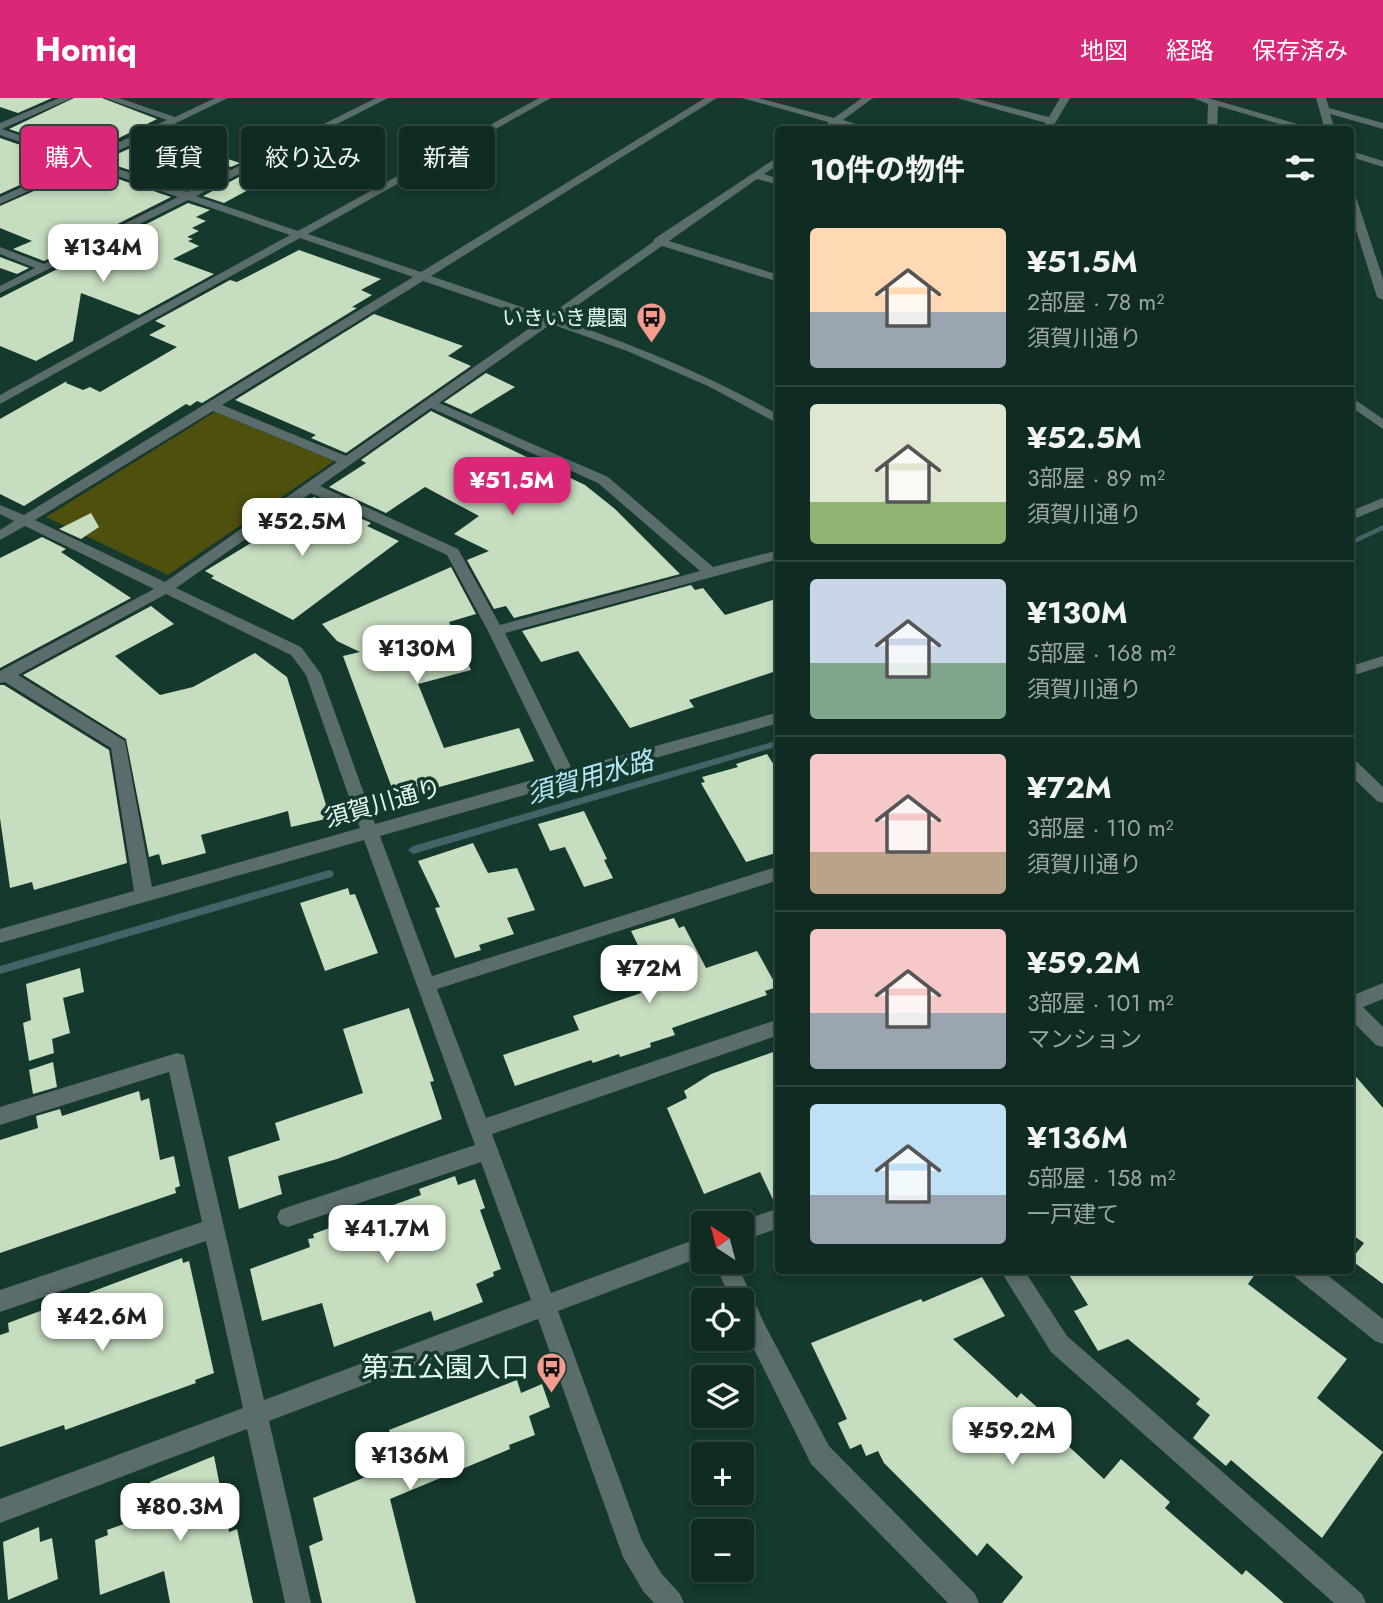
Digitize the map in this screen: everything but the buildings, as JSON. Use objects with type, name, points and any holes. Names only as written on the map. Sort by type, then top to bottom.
[{"type":"street","points":[[0,127],[67,98]]},
{"type":"street","points":[[110,98],[176,120]]},
{"type":"street","points":[[163,126],[223,98]]},
{"type":"street","points":[[0,290],[383,98]]},
{"type":"street","points":[[0,400],[545,98]]},
{"type":"street","points":[[0,536],[712,98]]},
{"type":"street","points":[[747,98],[854,126]]},
{"type":"street","points":[[828,126],[868,98]]},
{"type":"street","points":[[962,98],[1048,125],[1066,98]]},
{"type":"street","points":[[1198,98],[1299,126]]},
{"type":"street","points":[[1321,98],[1329,126]]},
{"type":"street","points":[[1212,126],[1213,102]]},
{"type":"street","points":[[1325,110],[1383,126]]},
{"type":"street","points":[[0,132],[21,139]]},
{"type":"street","points":[[1354,155],[1383,164]]},
{"type":"street","points":[[3,676],[166,588],[775,162]]},
{"type":"street","points":[[117,172],[551,318],[666,362],[712,383],[775,418]]},
{"type":"street","points":[[227,172],[232,174]]},
{"type":"street","points":[[755,175],[775,181]]},
{"type":"street","points":[[0,201],[26,189]]},
{"type":"street","points":[[1354,206],[1383,297]]},
{"type":"street","points":[[658,242],[775,278]]},
{"type":"street","points":[[0,250],[45,268]]},
{"type":"street","points":[[430,403],[603,480],[712,574]]},
{"type":"street","points":[[1354,403],[1383,425]]},
{"type":"street","points":[[213,406],[346,461]]},
{"type":"street","points":[[310,487],[453,552],[496,631],[567,776]]},
{"type":"street","points":[[1354,515],[1383,502]]},
{"type":"street","points":[[0,509],[296,651],[313,674],[369,833],[546,1305],[632,1548],[652,1582],[671,1603]]},
{"type":"street","points":[[496,631],[775,555]]},
{"type":"street","points":[[1354,670],[1383,661]]},
{"type":"street","points":[[3,676],[119,745],[144,895]]},
{"type":"street","name":"須賀川通り","points":[[0,936],[775,719]]},
{"type":"street","points":[[1354,769],[1383,797]]},
{"type":"street","points":[[427,985],[775,874]]},
{"type":"street","points":[[1354,1005],[1383,991]]},
{"type":"street","points":[[1354,1009],[1383,1039]]},
{"type":"street","points":[[288,1217],[775,1029]]},
{"type":"street","points":[[0,1116],[177,1061],[298,1603]]},
{"type":"street","points":[[754,1227],[775,1219]]},
{"type":"street","points":[[0,1301],[214,1228]]},
{"type":"street","points":[[0,1511],[691,1251]]},
{"type":"street","points":[[730,1274],[757,1333],[820,1455],[966,1603]]},
{"type":"street","points":[[1015,1274],[1059,1344],[1353,1603]]},
{"type":"street","points":[[1308,1274],[1383,1333]]},
{"type":"shaded area","points":[[215,412],[334,461],[168,575],[46,517]]},
{"type":"waterway","name":"須賀用水路","points":[[1354,542],[1383,527]]},
{"type":"waterway","name":"須賀用水路","points":[[413,850],[775,744]]},
{"type":"waterway","name":"須賀用水路","points":[[0,970],[329,874]]},
{"type":"place","name":"いきいき農園","points":[[651,345]]},
{"type":"place","name":"第五公園入口","points":[[552,1394]]}]
